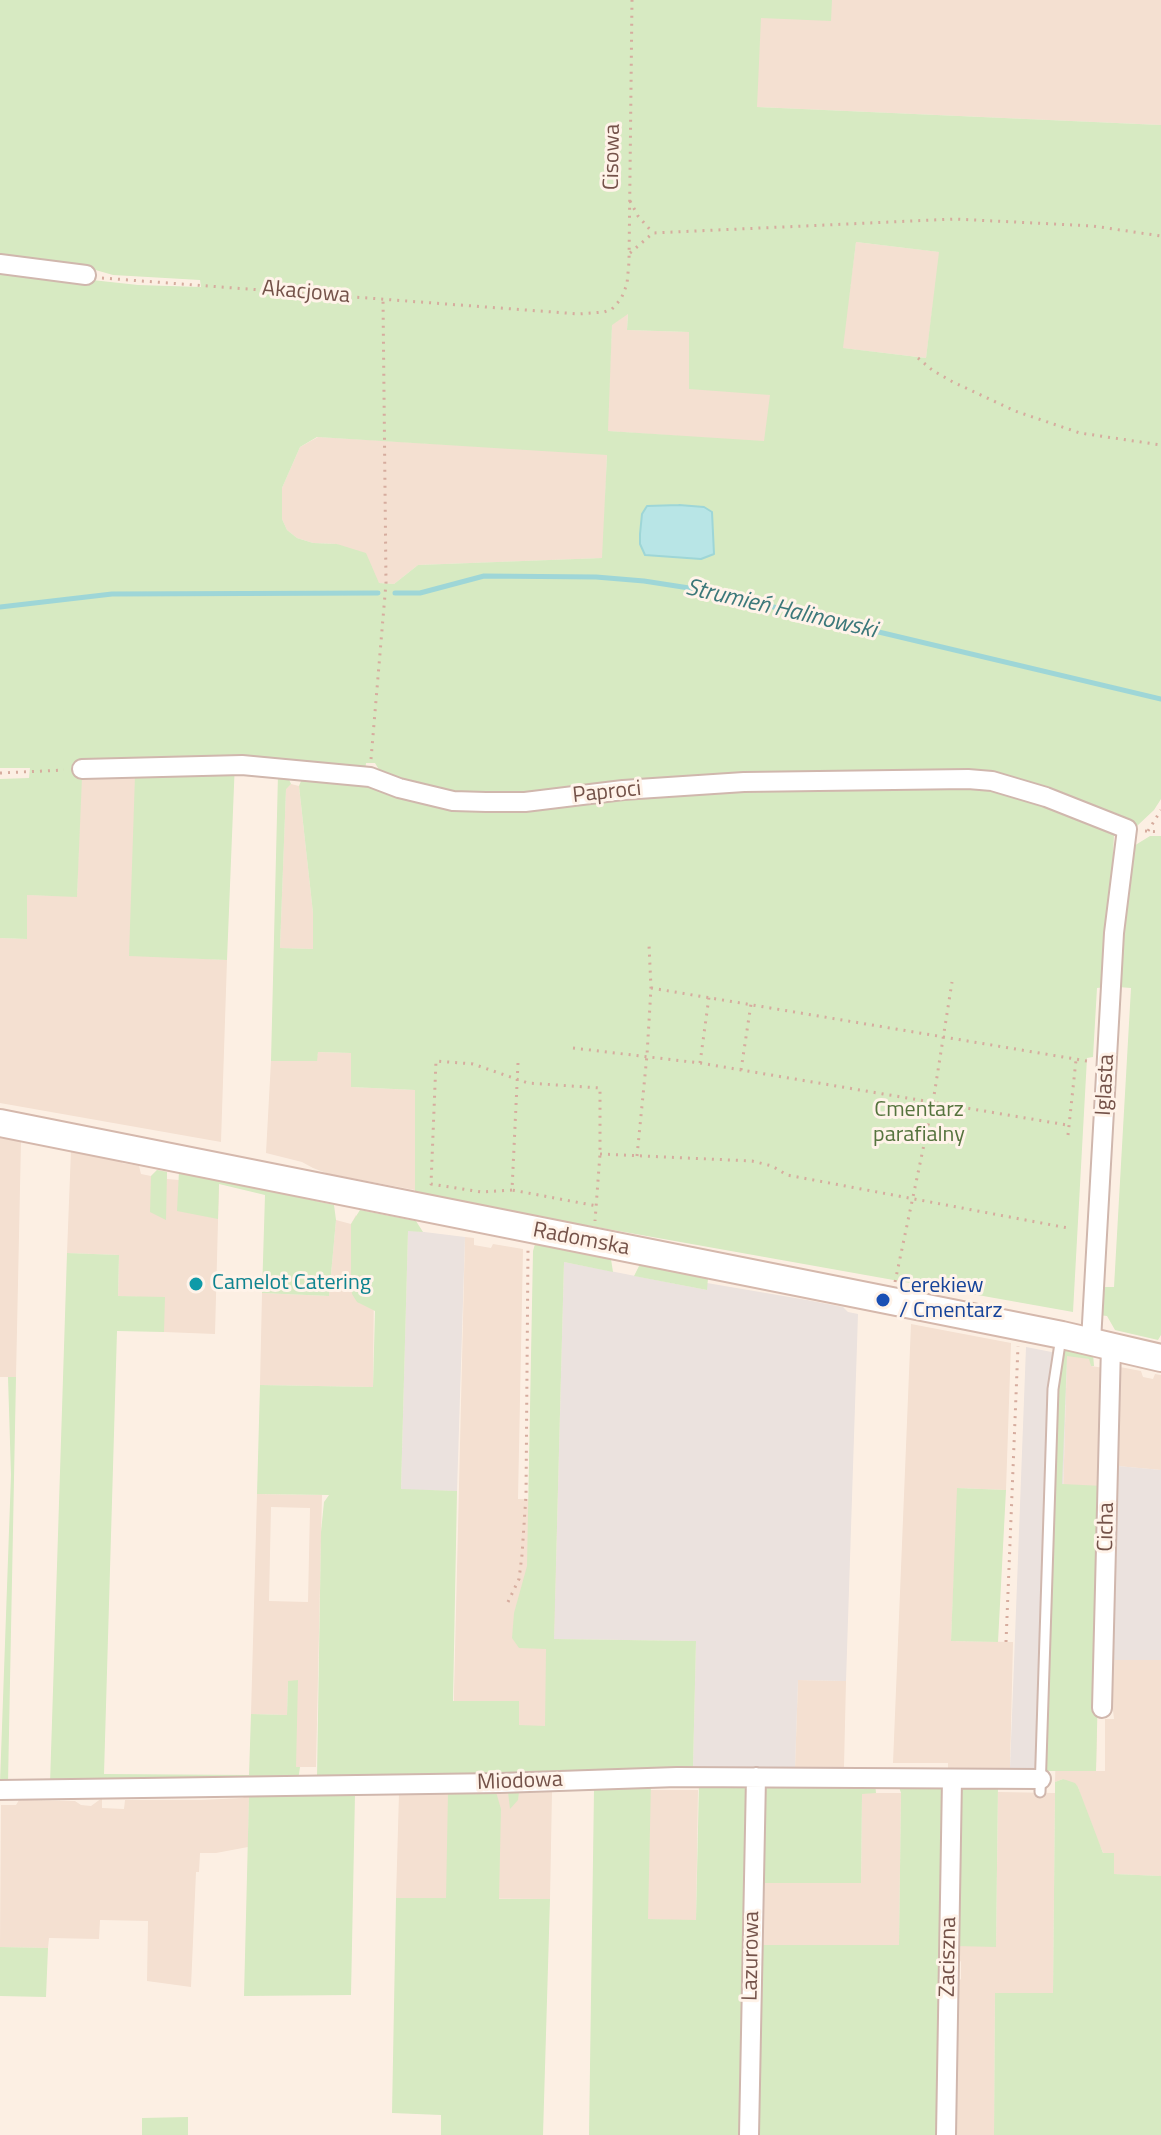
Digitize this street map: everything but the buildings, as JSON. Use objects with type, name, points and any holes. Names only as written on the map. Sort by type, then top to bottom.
[{"type":"street","points":[[0,264],[86,275]]},
{"type":"street","name":"Paproci","points":[[82,769],[242,765],[370,777],[399,788],[453,801],[486,802],[525,802],[623,790],[744,782],[968,779],[992,781],[1046,797],[1127,829]]},
{"type":"street","name":"Iglasta","points":[[1101,1344],[1114,933],[1127,829]]},
{"type":"street","name":"Radomska","points":[[0,1123],[1062,1335],[1161,1358]]},
{"type":"street","name":"Cicha","points":[[1101,1344],[1102,1708]]},
{"type":"street","name":"Miodowa","points":[[0,1790],[756,1777],[952,1779],[1040,1786]]},
{"type":"street","name":"Lazurowa","points":[[749,2135],[756,1777]]},
{"type":"street","name":"Zaciszna","points":[[946,2135],[952,1779]]},
{"type":"lane","points":[[1040,1786],[1054,1372],[1062,1335]]},
{"type":"path","name":"Cisowa","points":[[612,309],[621,299],[627,284],[630,253],[628,197],[632,0]]},
{"type":"path","points":[[628,197],[638,216],[653,233]]},
{"type":"path","points":[[630,253],[653,233],[955,219],[1093,226],[1161,236]]},
{"type":"path","name":"Akacjowa","points":[[86,275],[115,280],[579,314],[612,309]]},
{"type":"path","points":[[370,777],[386,583],[383,299]]},
{"type":"path","points":[[918,358],[953,382],[1015,411],[1080,433],[1161,445]]},
{"type":"path","points":[[0,773],[82,769]]},
{"type":"path","points":[[1161,810],[1148,831],[1161,832]]},
{"type":"path","points":[[637,1156],[651,988],[649,945]]},
{"type":"path","points":[[895,1282],[933,1102],[952,982]]},
{"type":"path","points":[[651,988],[1087,1061]]},
{"type":"path","points":[[700,1063],[709,997]]},
{"type":"path","points":[[741,1070],[751,1004]]},
{"type":"path","points":[[573,1048],[700,1063],[1067,1125]]},
{"type":"path","points":[[1068,1135],[1076,1060]]},
{"type":"path","points":[[594,1243],[597,1206],[600,1154],[600,1088],[517,1080],[473,1064],[436,1061],[431,1184],[481,1192],[512,1190],[597,1206]]},
{"type":"path","points":[[512,1190],[518,1063]]},
{"type":"path","points":[[600,1154],[752,1161],[772,1166],[787,1175],[1068,1228]]},
{"type":"path","points":[[508,1602],[519,1579],[522,1555],[531,1230]]},
{"type":"path","points":[[1006,1642],[1018,1345],[1022,1327]]},
{"type":"shaded area","points":[[637,0],[1161,0],[1161,125],[757,107]]},
{"type":"shaded area","points":[[856,242],[940,252],[926,358],[842,348]]},
{"type":"shaded area","points":[[628,313],[627,330],[689,332],[771,395],[765,442],[607,431],[612,324]]},
{"type":"shaded area","points":[[318,437],[607,454],[603,558],[418,565],[394,584],[379,583],[337,544],[313,543],[297,538],[287,530],[282,519],[282,488],[300,447]]},
{"type":"shaded area","points":[[136,775],[130,955],[227,960],[221,1142],[0,1103],[0,938],[26,939],[27,895],[77,896],[81,777]]},
{"type":"shaded area","points":[[291,784],[299,786],[313,913],[313,949],[280,948],[286,788]]},
{"type":"shaded area","points":[[318,1052],[351,1053],[351,1087],[415,1090],[415,1190],[329,1174],[302,1162],[266,1153],[271,1061],[316,1061]]},
{"type":"shaded area","points":[[0,1138],[21,1141],[16,1377],[0,1377]]},
{"type":"shaded area","points":[[71,1150],[122,1160],[122,1163],[139,1166],[141,1174],[151,1176],[157,1170],[167,1172],[167,1179],[179,1180],[185,1176],[219,1184],[215,1334],[164,1332],[164,1298],[118,1296],[119,1255],[67,1253]]},
{"type":"shaded area","points":[[356,1215],[374,1282],[373,1387],[260,1385],[262,1293],[329,1296],[336,1220],[351,1224]]},
{"type":"shaded area","points":[[408,1230],[465,1237],[457,1491],[401,1490]]},
{"type":"shaded area","points":[[465,1237],[474,1238],[474,1245],[491,1248],[493,1244],[523,1249],[518,1499],[557,1500],[552,1771],[452,1776]]},
{"type":"shaded area","points":[[564,1262],[707,1290],[707,1283],[807,1300],[843,1307],[848,1312],[858,1314],[846,1681],[798,1680],[795,1767],[693,1767],[696,1641],[554,1639]]},
{"type":"shaded area","points":[[911,1324],[1011,1343],[1006,1490],[958,1488],[951,1641],[1013,1642],[1010,1768],[948,1768],[948,1763],[893,1763]]},
{"type":"shaded area","points":[[1026,1347],[1067,1355],[1055,1771],[1010,1768]]},
{"type":"shaded area","points":[[1067,1355],[1090,1359],[1091,1366],[1104,1368],[1096,1771],[1105,1771],[1105,1719],[1114,1719],[1111,1692],[1113,1660],[1161,1660],[1161,1876],[1113,1874],[1090,1824],[1078,1787],[1063,1779],[1055,1782]]},
{"type":"shaded area","points":[[1120,1367],[1141,1371],[1143,1377],[1153,1379],[1155,1374],[1161,1375],[1161,1470],[1117,1466]]},
{"type":"shaded area","points":[[1117,1466],[1161,1470],[1161,1660],[1113,1660]]},
{"type":"shaded area","points":[[257,1494],[322,1495],[316,1767],[296,1767],[288,1681],[287,1715],[251,1714]],"holes":[[[271,1507],[310,1508],[308,1602],[269,1601]]]},
{"type":"shaded area","points":[[798,1680],[846,1681],[844,1767],[795,1767]]},
{"type":"shaded area","points":[[650,1790],[698,1790],[696,1921],[647,1919]]},
{"type":"shaded area","points":[[552,1792],[550,1899],[396,1898],[399,1793]]},
{"type":"shaded area","points":[[998,1792],[1055,1793],[1053,1993],[995,1993],[994,2135],[953,2135],[955,1984],[961,1979],[961,1962],[955,1953],[955,1946],[996,1946]]},
{"type":"shaded area","points":[[862,1793],[901,1793],[899,1945],[763,1945],[762,1883],[861,1883]]},
{"type":"shaded area","points":[[249,1795],[248,1847],[200,1853],[199,1872],[196,1872],[191,1987],[147,1981],[148,1921],[100,1920],[99,1939],[49,1938],[48,1948],[0,1947],[1,1805],[16,1805],[19,1800],[75,1801],[91,1806],[102,1798],[102,1808],[124,1809],[125,1800],[201,1800]]},
{"type":"green space","name":"Cmentarz parafialny","points":[[0,0],[832,0],[831,21],[761,18],[757,107],[1161,125],[1161,799],[1154,810],[1137,826],[1096,809],[983,773],[779,774],[619,786],[624,795],[961,782],[1006,790],[1107,827],[1114,835],[1107,987],[1097,988],[1093,1057],[1087,1058],[1073,1312],[585,1225],[583,1230],[415,1199],[415,1090],[351,1087],[351,1053],[318,1052],[317,1061],[271,1061],[278,774],[287,775],[291,784],[286,789],[280,948],[313,949],[313,913],[299,786],[303,776],[358,780],[403,792],[411,784],[381,773],[375,763],[366,763],[365,773],[235,761],[227,960],[129,956],[135,775],[82,777],[77,897],[27,895],[27,939],[0,938],[0,779],[29,778],[30,768],[0,768],[0,270],[138,285],[201,287],[200,280],[113,275],[85,267],[0,256]],"holes":[[[856,242],[939,252],[926,358],[843,348]],[[628,314],[627,330],[689,332],[689,389],[770,395],[764,441],[608,431],[612,325]],[[317,437],[607,455],[602,558],[418,565],[394,584],[379,583],[366,553],[337,544],[313,543],[297,538],[287,530],[282,519],[282,488],[300,447]]]},
{"type":"green space","points":[[1150,836],[1161,836],[1161,1335],[1158,1340],[1115,1330],[1107,1316],[1099,1315],[1101,1287],[1114,1287],[1131,988],[1118,987],[1129,849]]},
{"type":"green space","points":[[157,1170],[167,1172],[166,1220],[150,1212],[151,1176]]},
{"type":"green space","points":[[179,1171],[334,1205],[336,1220],[329,1296],[262,1293],[265,1195],[219,1184],[218,1219],[177,1211]]},
{"type":"green space","points":[[360,1210],[416,1221],[423,1232],[408,1231],[401,1489],[457,1491],[453,1701],[519,1701],[519,1725],[545,1726],[546,1649],[519,1648],[512,1638],[514,1613],[527,1566],[533,1251],[535,1244],[611,1259],[613,1272],[564,1262],[554,1639],[696,1641],[693,1767],[699,1767],[698,1773],[317,1777],[321,1532],[324,1502],[329,1495],[257,1494],[260,1385],[373,1387],[375,1311],[357,1302],[352,1294],[351,1281],[351,1224]]},
{"type":"green space","points":[[67,1253],[119,1255],[118,1296],[165,1297],[164,1332],[117,1331],[104,1774],[249,1775],[251,1714],[287,1715],[288,1681],[298,1680],[298,1781],[50,1784]]},
{"type":"green space","points":[[640,1264],[708,1278],[707,1290],[634,1276]]},
{"type":"green space","points":[[1065,1348],[1093,1354],[1094,1366],[1091,1366],[1089,1359],[1067,1356],[1062,1484],[1103,1486],[1096,1771],[1046,1771],[1059,1372]]},
{"type":"green space","points":[[8,1377],[16,1377],[8,1783],[0,1783],[11,1475]]},
{"type":"green space","points":[[957,1488],[1006,1490],[998,1642],[951,1641]]},
{"type":"green space","points":[[1063,1779],[1078,1787],[1103,1853],[1114,1853],[1114,1874],[1161,1876],[1161,2135],[994,2135],[995,1993],[1053,1993],[1055,1782]]},
{"type":"green space","points":[[651,1782],[648,1919],[696,1920],[699,1782],[747,1787],[744,2135],[589,2135],[594,1790],[519,1792],[518,1800],[510,1809],[508,1792],[511,1787]]},
{"type":"green space","points":[[875,1783],[876,1793],[862,1794],[861,1883],[762,1883],[765,1785]]},
{"type":"green space","points":[[944,1783],[937,2135],[759,2135],[763,1945],[899,1945],[901,1793],[898,1784]]},
{"type":"green space","points":[[959,1786],[998,1786],[996,1947],[955,1946]]},
{"type":"green space","points":[[486,1789],[496,1792],[501,1809],[499,1899],[550,1899],[543,2135],[441,2135],[441,2115],[392,2113],[396,1898],[446,1898],[448,1792]]},
{"type":"green space","points":[[355,1794],[351,1995],[244,1996],[249,1795]]},
{"type":"green space","points":[[0,1947],[48,1948],[46,1997],[0,1996]]},
{"type":"green space","points":[[188,2117],[188,2135],[142,2135],[142,2118]]},
{"type":"water","points":[[647,506],[704,507],[712,512],[714,554],[701,559],[645,555],[640,534],[642,514]]},
{"type":"waterway","name":"Strumień Halinowski","points":[[395,593],[420,593],[484,576],[596,577],[644,581],[702,590],[1161,699]]},
{"type":"waterway","name":"Strumień Halinowski","points":[[0,607],[112,594],[378,593]]},
{"type":"place","name":"Camelot Catering","points":[[196,1284]]},
{"type":"place","name":"Cerekiew / Cmentarz","points":[[883,1300]]}]
